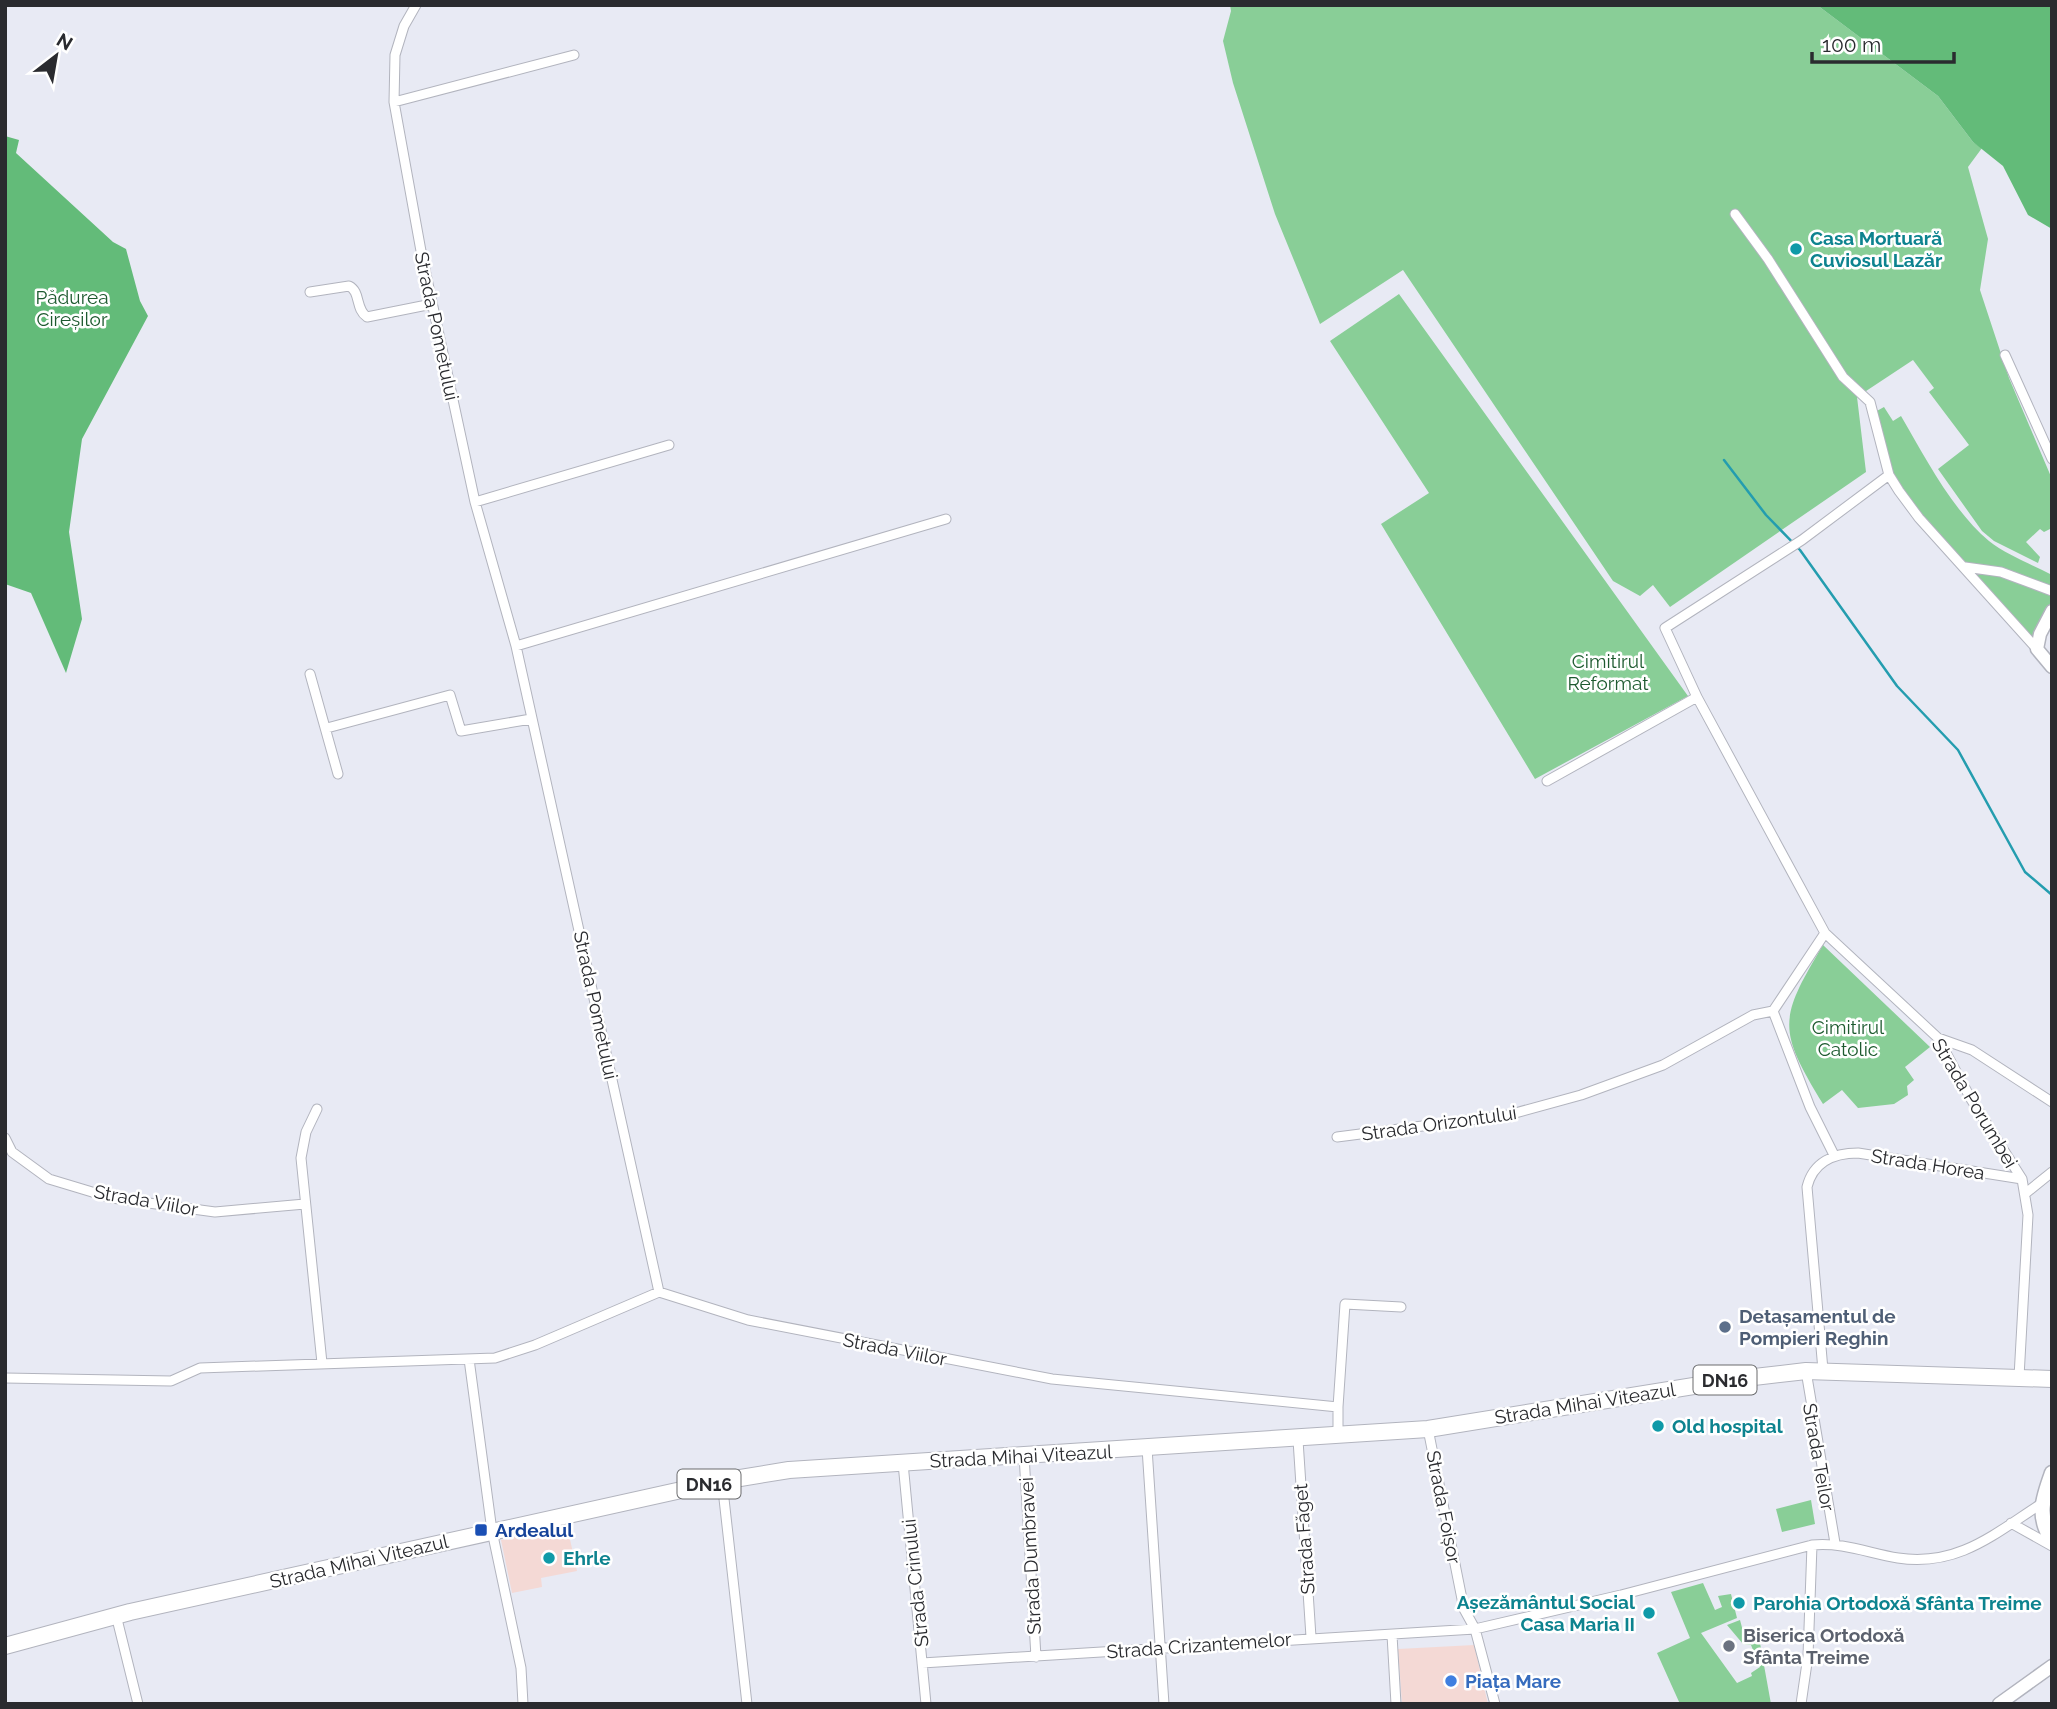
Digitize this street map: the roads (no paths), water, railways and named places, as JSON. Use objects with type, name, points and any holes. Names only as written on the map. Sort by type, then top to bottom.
[{"type":"highway","name":"Strada Mihai Viteazul","points":[[5,1646],[116,1615],[722,1481],[789,1470],[1298,1440],[1429,1429],[1737,1378],[1806,1371],[2052,1379]]},
{"type":"main road","points":[[2052,1473],[2041,1504],[2044,1527],[2052,1540]]},
{"type":"street","name":"Strada Pometului","points":[[416,5],[404,26],[395,55],[394,102],[432,304],[475,502],[516,646],[659,1292]]},
{"type":"street","points":[[394,102],[574,55]]},
{"type":"street","points":[[1735,214],[1768,259],[1843,377],[1870,402],[1875,412],[1889,475],[1919,517],[2052,667]]},
{"type":"street","points":[[310,292],[349,286],[356,292],[359,310],[367,317],[432,304]]},
{"type":"street","points":[[2005,355],[2052,459]]},
{"type":"street","points":[[475,502],[669,444]]},
{"type":"street","name":"Strada Porumbei","points":[[1889,475],[1788,549],[1664,628],[1697,697],[1825,933],[1938,1038],[1971,1099],[2022,1179],[2028,1215],[2019,1377]]},
{"type":"street","points":[[516,646],[946,519]]},
{"type":"street","points":[[1965,567],[2001,572],[2052,591]]},
{"type":"street","points":[[2037,649],[2040,635],[2052,611]]},
{"type":"street","points":[[310,674],[338,774]]},
{"type":"street","points":[[327,728],[450,695],[460,731],[531,719]]},
{"type":"street","points":[[1547,781],[1697,697]]},
{"type":"street","points":[[1823,1370],[1807,1187],[1810,1175],[1834,1155],[1792,1065],[1773,1011],[1825,933]]},
{"type":"street","name":"Strada Orizontului","points":[[1337,1137],[1495,1117],[1581,1095],[1663,1065],[1753,1015],[1773,1011]]},
{"type":"street","points":[[1938,1038],[1972,1050],[2052,1102]]},
{"type":"street","points":[[317,1109],[303,1143],[305,1204],[322,1363]]},
{"type":"street","name":"Strada Viilor","points":[[5,1138],[12,1152],[49,1180],[112,1198],[215,1212],[305,1204]]},
{"type":"street","name":"Strada Horea","points":[[1834,1155],[1858,1153],[2022,1179]]},
{"type":"street","name":"Strada Porumbei","points":[[2026,1193],[2051,1173]]},
{"type":"street","points":[[5,1378],[171,1381],[200,1368],[469,1359],[514,1354],[659,1292]]},
{"type":"street","name":"Strada Viilor","points":[[659,1292],[748,1320],[1052,1379],[1338,1407]]},
{"type":"street","points":[[1338,1437],[1345,1304],[1401,1307]]},
{"type":"street","points":[[469,1359],[492,1531],[521,1668],[523,1704]]},
{"type":"street","name":"Strada Teilor","points":[[1806,1371],[1835,1543]]},
{"type":"street","name":"Strada Foișor","points":[[1429,1429],[1464,1609],[1475,1629],[1495,1704]]},
{"type":"street","name":"Strada Făget","points":[[1298,1440],[1311,1637]]},
{"type":"street","points":[[1147,1448],[1164,1704]]},
{"type":"street","name":"Strada Dumbravei","points":[[1024,1455],[1036,1657]]},
{"type":"street","name":"Strada Crinului","points":[[903,1462],[926,1704]]},
{"type":"street","points":[[722,1481],[747,1704]]},
{"type":"street","name":"Strada Crizantemelor","points":[[922,1663],[1475,1629],[1621,1595],[1812,1545],[1835,1543],[1899,1558],[1947,1557],[1973,1548],[2041,1504]]},
{"type":"street","points":[[2011,1523],[2052,1546]]},
{"type":"street","points":[[1801,1704],[1808,1656],[1812,1545]]},
{"type":"street","points":[[116,1615],[138,1704]]},
{"type":"street","points":[[1392,1635],[1395,1704]]},
{"type":"street","points":[[1999,1704],[2052,1666]]},
{"type":"waterway","points":[[1724,460],[1766,515],[1800,550],[1897,686],[1958,750],[2025,872],[2052,895]]},
{"type":"place","name":"Casa Mortuară Cuviosul Lazăr","points":[[1796,249]]},
{"type":"place","name":"Detașamentul de Pompieri Reghin","points":[[1725,1327]]},
{"type":"place","name":"Old hospital","points":[[1658,1426]]},
{"type":"place","name":"Ardealul","points":[[481,1530]]},
{"type":"place","name":"Ehrle","points":[[549,1558]]},
{"type":"place","name":"Parohia Ortodoxă Sfânta Treime","points":[[1739,1603]]},
{"type":"place","name":"Așezământul Social Casa Maria II","points":[[1649,1613]]},
{"type":"place","name":"Biserica Ortodoxă Sfânta Treime","points":[[1729,1646]]},
{"type":"place","name":"Piața Mare","points":[[1451,1681]]},
{"type":"park label","name":"Pădurea Cireșilor","points":[[72,308]]},
{"type":"park label","name":"Cimitirul Reformat","points":[[1608,672]]},
{"type":"park label","name":"Cimitirul Catolic","points":[[1848,1038]]}]
